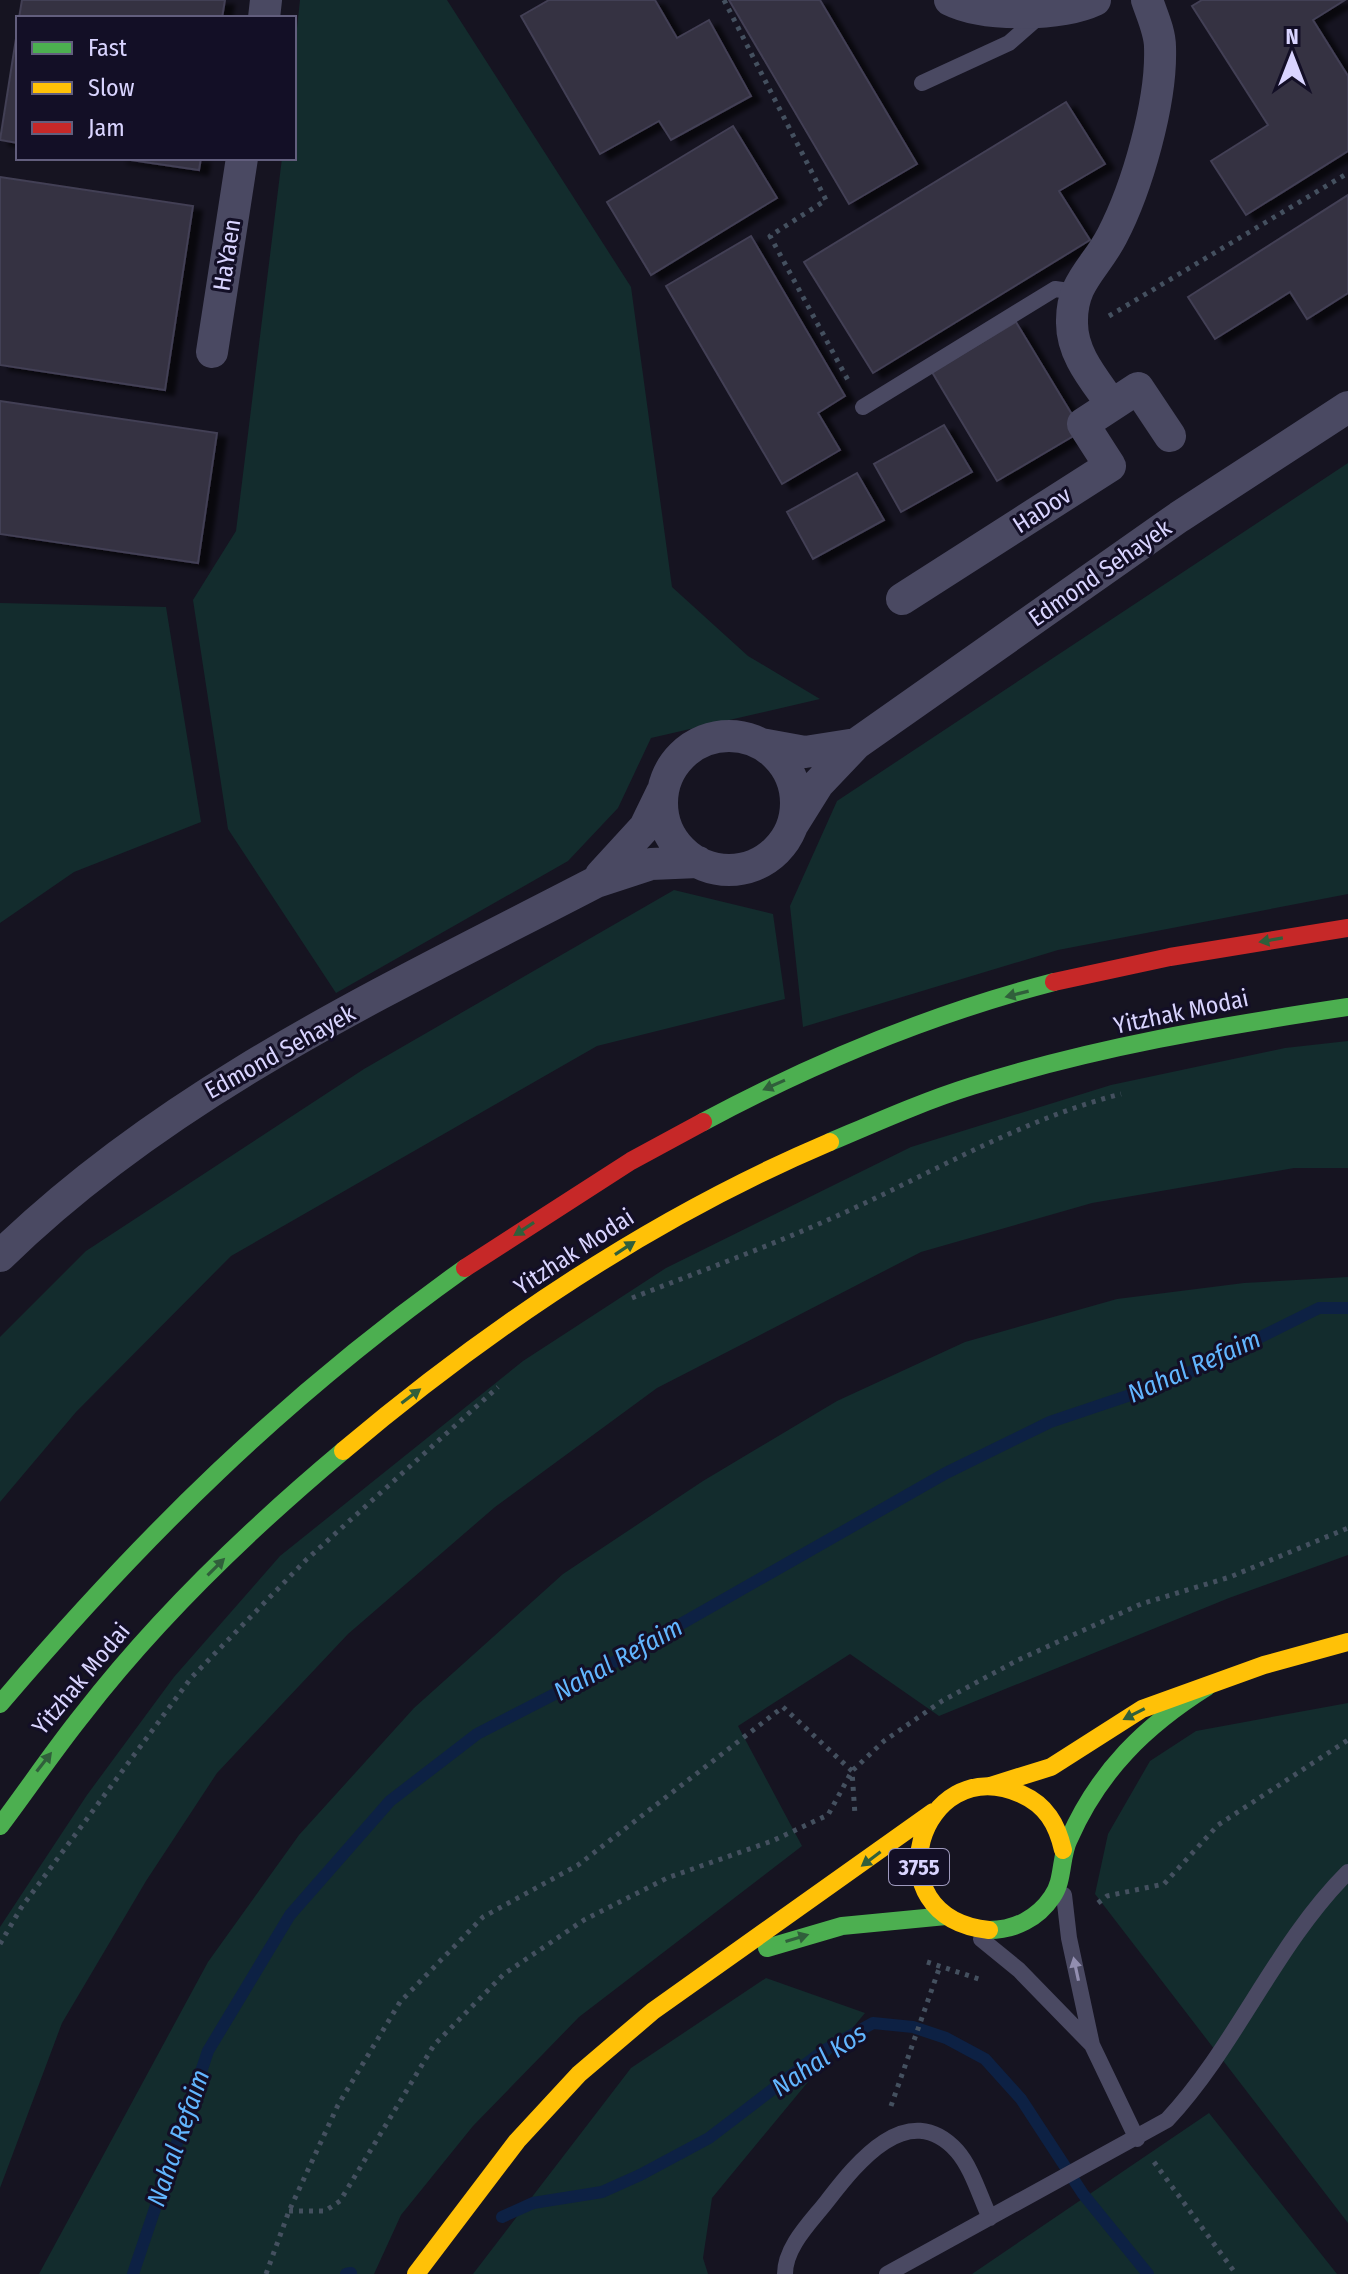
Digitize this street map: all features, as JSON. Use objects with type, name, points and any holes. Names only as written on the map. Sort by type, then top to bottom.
[{"type":"street","points":[[950,0],[994,9],[1044,12],[1095,0]]},
{"type":"street","points":[[1112,405],[1080,357],[1073,337],[1076,292],[1087,268],[1111,238],[1142,153],[1158,84],[1160,45],[1147,0]]},
{"type":"street","name":"HaYaen","points":[[212,352],[242,160]]},
{"type":"street","name":"HaDov","points":[[902,599],[1110,466],[1083,424],[1138,388],[1170,436]]},
{"type":"street","name":"Edmond Sehayek","points":[[793,824],[824,776],[856,744],[1179,517],[1348,407]]},
{"type":"street","points":[[729,736],[760,743],[777,756],[789,772],[797,803],[793,824],[777,850],[750,866],[718,869],[698,862],[682,850],[669,834],[662,814],[662,792],[675,763],[698,743],[729,736]]},
{"type":"street","name":"Edmond Sehayek","points":[[760,743],[805,752],[856,744]]},
{"type":"street","name":"Edmond Sehayek","points":[[585,887],[630,847],[645,827],[662,792]]},
{"type":"street","name":"Edmond Sehayek","points":[[0,1256],[71,1191],[204,1094],[263,1059],[585,887],[651,864],[698,862]]},
{"type":"street","name":"Yitzhak Modai","points":[[0,1704],[115,1568],[299,1395],[459,1271],[617,1169],[741,1100],[883,1037],[926,1022],[998,999],[1138,963],[1348,928]]},
{"type":"street","name":"Yitzhak Modai","points":[[0,1826],[38,1769],[110,1679],[166,1617],[293,1493],[354,1439],[499,1329],[653,1230],[741,1183],[921,1103],[1148,1041],[1348,1007]]},
{"type":"street","name":"3755","points":[[416,2274],[517,2141],[579,2074],[653,2011],[859,1868],[949,1798],[969,1789],[990,1786],[1051,1767],[1142,1709],[1264,1665],[1348,1642]]},
{"type":"street","name":"3755","points":[[1063,1850],[1116,1761],[1149,1724],[1207,1687]]},
{"type":"street","name":"3755","points":[[933,1812],[922,1830],[918,1852],[919,1875],[929,1898],[946,1916],[967,1928],[991,1932],[1015,1927],[1037,1915],[1053,1897],[1062,1874],[1063,1850],[1058,1829],[1047,1811],[1030,1797],[1011,1788],[990,1786]]},
{"type":"street","name":"3755","points":[[724,1964],[796,1937],[842,1926],[946,1916]]},
{"type":"lane","points":[[922,83],[1009,43],[1044,12]]},
{"type":"lane","points":[[863,407],[1055,289],[1076,292]]},
{"type":"lane","points":[[887,2274],[1167,2120],[1199,2085],[1268,1976],[1327,1893],[1348,1872]]},
{"type":"lane","points":[[1062,1874],[1069,1938],[1092,2045],[1137,2139]]},
{"type":"lane","points":[[967,1928],[1019,1970],[1092,2045]]},
{"type":"lane","points":[[785,2274],[791,2249],[861,2158],[877,2144],[903,2133],[924,2133],[941,2139],[957,2151],[990,2218]]},
{"type":"path","points":[[724,0],[826,200],[770,236],[863,407]]},
{"type":"path","points":[[1073,337],[1348,173]]},
{"type":"path","points":[[624,1301],[829,1220],[1016,1131],[1090,1102],[1134,1091]]},
{"type":"path","points":[[0,1944],[21,1908],[191,1678],[306,1560],[502,1384]]},
{"type":"path","points":[[289,2211],[325,2211],[340,2201],[434,2045],[504,1974],[584,1920],[667,1878],[772,1841],[828,1815],[852,1771],[884,1741],[942,1701],[1018,1660],[1141,1604],[1230,1577],[1348,1528]]},
{"type":"path","points":[[266,2274],[289,2211],[338,2105],[400,2002],[483,1917],[578,1865],[783,1707],[852,1771],[859,1868]]},
{"type":"path","points":[[877,2144],[940,1966]]},
{"type":"path","points":[[1137,2139],[1236,2274]]},
{"type":"green space","points":[[300,0],[447,0],[631,287],[672,587],[748,656],[820,699],[651,738],[618,808],[568,861],[336,993],[228,829],[193,600],[236,531],[282,160],[296,160],[296,37]]},
{"type":"green space","points":[[1348,463],[1348,894],[1058,950],[803,1027],[790,906],[837,801]]},
{"type":"green space","points":[[0,603],[166,607],[201,822],[74,872],[0,923]]},
{"type":"green space","points":[[674,890],[773,914],[785,999],[597,1046],[231,1256],[76,1412],[0,1502],[0,1337],[86,1251],[364,1069]]},
{"type":"green space","points":[[1348,1041],[1348,1168],[1294,1168],[1092,1203],[921,1252],[657,1388],[495,1507],[348,1634],[217,1773],[146,1881],[62,2023],[0,2188],[0,1927],[87,1795],[174,1677],[280,1556],[523,1361],[666,1268],[911,1147],[1111,1085],[1285,1048]]},
{"type":"green space","points":[[1348,1277],[1348,1555],[1229,1598],[939,1716],[850,1654],[738,1726],[802,1846],[579,2017],[473,2126],[401,2215],[374,2274],[39,2274],[208,1962],[299,1835],[414,1708],[563,1574],[703,1481],[837,1401],[965,1342],[1117,1299],[1244,1283]]},
{"type":"green space","points":[[1348,1703],[1348,2223],[1095,1894],[1108,1834],[1150,1761],[1196,1731]]},
{"type":"green space","points":[[766,1978],[865,2013],[712,2198],[703,2258],[708,2274],[473,2274],[631,2068]]},
{"type":"green space","points":[[1209,2113],[1337,2274],[972,2274]]},
{"type":"building","points":[[22,0],[225,0],[222,16],[19,16]]},
{"type":"building","points":[[549,0],[655,0],[677,38],[709,20],[751,96],[671,140],[659,121],[600,154],[521,16]]},
{"type":"building","points":[[729,0],[820,0],[917,164],[849,204]]},
{"type":"building","points":[[1202,0],[1345,0],[1313,20],[1348,76],[1348,151],[1246,215],[1211,161],[1268,125],[1192,6]]},
{"type":"building","points":[[16,39],[16,143],[0,140]]},
{"type":"building","points":[[1066,102],[1105,164],[1059,191],[1090,240],[873,373],[804,262]]},
{"type":"building","points":[[733,126],[777,198],[651,275],[607,202]]},
{"type":"building","points":[[131,160],[201,160],[199,170]]},
{"type":"building","points":[[0,177],[193,206],[165,390],[0,365]]},
{"type":"building","points":[[1348,195],[1348,293],[1307,319],[1290,292],[1215,339],[1188,297]]},
{"type":"building","points":[[751,236],[845,396],[818,413],[840,450],[782,484],[666,286]]},
{"type":"building","points":[[1016,322],[1082,431],[997,481],[932,372]]},
{"type":"building","points":[[0,401],[217,433],[198,563],[0,534]]},
{"type":"building","points":[[944,425],[972,472],[901,512],[874,464]]},
{"type":"building","points":[[857,473],[884,520],[813,559],[787,512]]},
{"type":"waterway","name":"Nahal Refaim","points":[[133,2274],[208,2051],[290,1915],[390,1801],[477,1734],[586,1678],[946,1473],[1050,1422],[1172,1381],[1319,1308],[1348,1308]]},
{"type":"waterway","name":"Nahal Kos","points":[[502,2217],[533,2203],[602,2192],[640,2175],[709,2138],[823,2051],[873,2023],[913,2027],[946,2038],[985,2059],[1021,2099],[1083,2194],[1148,2274]]},
{"type":"waterway","name":"Nahal Kos","points":[[346,2274],[351,2273]]},
{"type":"traffic: fast","points":[[703,1122],[788,1079],[874,1042],[963,1009],[1054,982]]},
{"type":"traffic: fast","points":[[830,1142],[954,1092],[1018,1072],[1206,1030],[1348,1007]]},
{"type":"traffic: fast","points":[[0,1704],[108,1583],[218,1471],[336,1367],[465,1268]]},
{"type":"traffic: fast","points":[[0,1826],[72,1728],[142,1643],[206,1575],[343,1451]]},
{"type":"traffic: fast","points":[[989,1930],[1017,1925],[1033,1917],[1046,1904],[1056,1891],[1069,1839],[1094,1792],[1144,1734],[1207,1687]]},
{"type":"traffic: fast","points":[[767,1948],[842,1926],[946,1916]]},
{"type":"traffic: slow","points":[[343,1451],[456,1361],[575,1278],[700,1204],[830,1142]]},
{"type":"traffic: slow","points":[[990,1786],[1051,1767],[1142,1709],[1264,1665],[1348,1642]]},
{"type":"traffic: slow","points":[[989,1930],[951,1919],[929,1897],[919,1869],[922,1840],[935,1814],[956,1794],[986,1786],[1021,1794],[1030,1798],[1049,1816],[1063,1850]]},
{"type":"traffic: slow","points":[[416,2274],[517,2141],[579,2074],[653,2011],[933,1812]]},
{"type":"traffic: jam","points":[[1054,982],[1170,957],[1348,928]]},
{"type":"traffic: jam","points":[[465,1268],[631,1161],[703,1122]]}]
